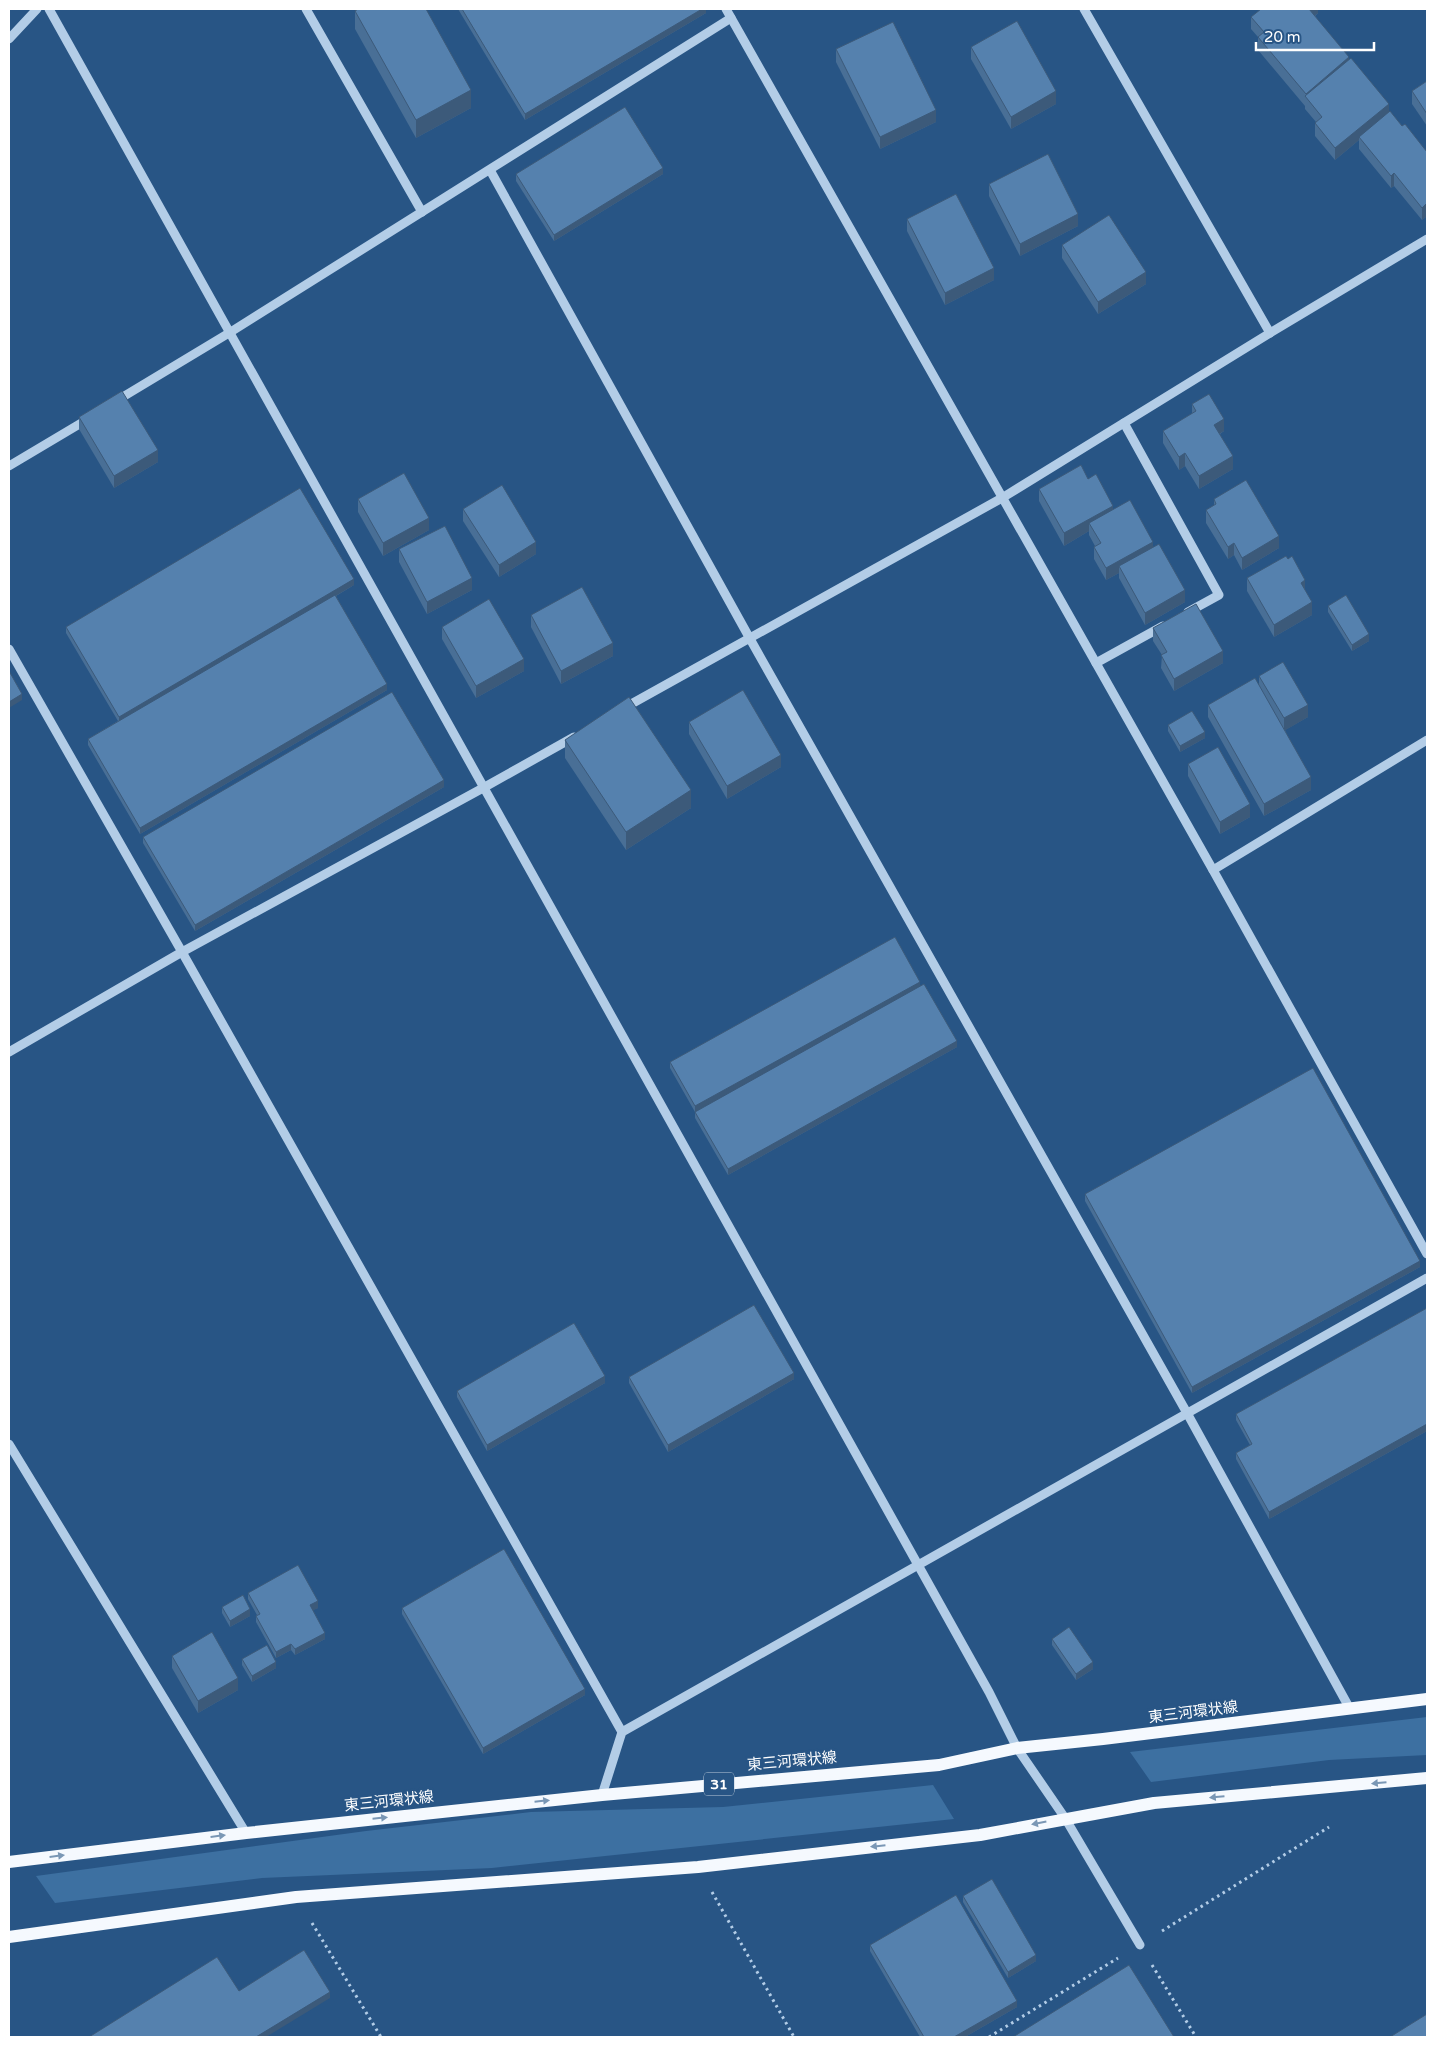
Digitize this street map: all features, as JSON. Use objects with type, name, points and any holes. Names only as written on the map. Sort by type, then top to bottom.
[{"type":"main road","name":"東三河環状線","points":[[9,1862],[246,1833],[602,1795],[939,1764],[1018,1748],[1427,1699]]},
{"type":"main road","points":[[9,1937],[296,1897],[698,1867],[980,1835],[1154,1803],[1427,1778]]},
{"type":"street","points":[[9,39],[37,9]]},
{"type":"street","points":[[49,9],[989,1692],[1018,1748],[1065,1818],[1140,1945]]},
{"type":"street","points":[[306,9],[422,212]]},
{"type":"street","points":[[726,9],[1213,870],[1427,1254]]},
{"type":"street","points":[[1084,9],[1270,333]]},
{"type":"street","points":[[110,405],[229,333],[731,18]]},
{"type":"street","points":[[490,170],[748,637],[1188,1413],[1350,1709]]},
{"type":"street","points":[[612,715],[748,637],[1002,498],[1427,239]]},
{"type":"street","points":[[9,466],[94,415]]},
{"type":"street","points":[[1096,663],[1219,595],[1124,423]]},
{"type":"street","points":[[9,649],[622,1732]]},
{"type":"street","points":[[9,1052],[182,952],[586,730]]},
{"type":"street","points":[[1213,870],[1427,740]]},
{"type":"street","points":[[602,1795],[622,1732],[1427,1278]]},
{"type":"street","points":[[9,1444],[246,1833]]},
{"type":"path","points":[[698,1867],[794,2037]]},
{"type":"path","points":[[296,1897],[381,2037]]},
{"type":"path","points":[[1140,1945],[1196,2037]]},
{"type":"shaded area","points":[[1427,1717],[1427,1755],[1329,1760],[1151,1782],[1130,1752]]},
{"type":"shaded area","points":[[933,1785],[954,1819],[492,1868],[262,1878],[55,1903],[36,1876],[366,1831],[531,1812],[723,1807]]},
{"type":"building","points":[[358,9],[426,9],[471,90],[416,120],[355,11]]},
{"type":"building","points":[[462,9],[702,9],[525,114]]},
{"type":"building","points":[[1261,9],[1309,9],[1349,57],[1306,94],[1258,37],[1264,32],[1251,17]]},
{"type":"building","points":[[1017,21],[1056,91],[1011,117],[971,47]]},
{"type":"building","points":[[893,22],[936,110],[880,137],[836,49]]},
{"type":"building","points":[[1351,58],[1389,104],[1335,148],[1315,123],[1322,117],[1305,96]]},
{"type":"building","points":[[1427,81],[1427,114],[1412,91]]},
{"type":"building","points":[[625,107],[663,168],[554,235],[516,174]]},
{"type":"building","points":[[1390,111],[1402,126],[1405,124],[1427,152],[1427,203],[1422,208],[1394,173],[1391,176],[1359,137]]},
{"type":"building","points":[[1048,154],[1078,214],[1020,244],[989,184]]},
{"type":"building","points":[[956,194],[994,268],[945,293],[907,219]]},
{"type":"building","points":[[1109,215],[1146,272],[1098,302],[1062,245]]},
{"type":"building","points":[[122,391],[158,450],[114,476],[79,417]]},
{"type":"building","points":[[1209,394],[1224,419],[1214,425],[1233,456],[1199,476],[1185,453],[1179,457],[1163,431],[1196,411],[1192,404]]},
{"type":"building","points":[[1081,465],[1088,479],[1096,474],[1113,506],[1064,533],[1039,489]]},
{"type":"building","points":[[404,473],[429,518],[383,543],[358,499]]},
{"type":"building","points":[[1246,480],[1279,536],[1242,558],[1234,543],[1228,547],[1206,510],[1216,504],[1214,499]]},
{"type":"building","points":[[502,485],[536,542],[499,565],[463,509]]},
{"type":"building","points":[[300,488],[354,579],[119,717],[66,627]]},
{"type":"building","points":[[1130,500],[1153,542],[1106,568],[1094,547],[1101,543],[1089,523]]},
{"type":"building","points":[[445,526],[472,578],[427,602],[399,549]]},
{"type":"building","points":[[1159,544],[1185,590],[1145,613],[1119,566]]},
{"type":"building","points":[[1286,556],[1288,559],[1292,556],[1305,580],[1301,583],[1312,602],[1274,625],[1247,578]]},
{"type":"building","points":[[582,587],[613,643],[561,671],[531,615]]},
{"type":"building","points":[[335,595],[387,684],[140,828],[88,739]]},
{"type":"building","points":[[1346,595],[1369,634],[1352,645],[1328,606]]},
{"type":"building","points":[[489,599],[524,659],[476,686],[442,627]]},
{"type":"building","points":[[1196,604],[1223,651],[1174,679],[1161,655],[1167,652],[1153,628]]},
{"type":"building","points":[[1283,662],[1308,705],[1284,718],[1259,676]]},
{"type":"building","points":[[9,671],[22,694],[9,702]]},
{"type":"building","points":[[1255,678],[1311,777],[1264,804],[1208,705]]},
{"type":"building","points":[[743,690],[781,755],[727,786],[689,722]]},
{"type":"building","points":[[392,692],[444,780],[195,925],[143,837]]},
{"type":"building","points":[[629,697],[691,790],[626,832],[565,740]]},
{"type":"building","points":[[1192,711],[1205,732],[1180,746],[1168,725]]},
{"type":"building","points":[[1218,747],[1250,804],[1220,822],[1188,764]]},
{"type":"building","points":[[895,937],[920,982],[695,1106],[670,1062]]},
{"type":"building","points":[[924,984],[957,1041],[728,1169],[695,1112]]},
{"type":"building","points":[[1313,1068],[1420,1261],[1192,1387],[1085,1194]]},
{"type":"building","points":[[754,1305],[794,1373],[668,1445],[629,1377]]},
{"type":"building","points":[[1427,1308],[1427,1424],[1269,1512],[1236,1453],[1252,1444],[1236,1414]]},
{"type":"building","points":[[574,1323],[605,1376],[487,1445],[457,1391]]},
{"type":"building","points":[[504,1549],[585,1689],[483,1748],[402,1608]]},
{"type":"building","points":[[298,1565],[318,1601],[310,1605],[325,1633],[295,1649],[291,1644],[276,1652],[256,1616],[260,1614],[248,1593]]},
{"type":"building","points":[[243,1595],[250,1609],[230,1621],[222,1607]]},
{"type":"building","points":[[1069,1627],[1093,1662],[1076,1674],[1052,1639]]},
{"type":"building","points":[[212,1632],[238,1678],[198,1701],[172,1656]]},
{"type":"building","points":[[267,1645],[276,1662],[252,1676],[242,1659]]},
{"type":"building","points":[[992,1879],[1036,1955],[1008,1972],[963,1896]]},
{"type":"building","points":[[956,1895],[1017,2001],[954,2037],[924,2037],[870,1945]]},
{"type":"building","points":[[304,1950],[330,1992],[256,2037],[89,2037],[217,1957],[239,1991]]},
{"type":"building","points":[[1129,1965],[1174,2037],[1013,2037]]},
{"type":"building","points":[[1427,2014],[1427,2037],[1390,2037]]}]
